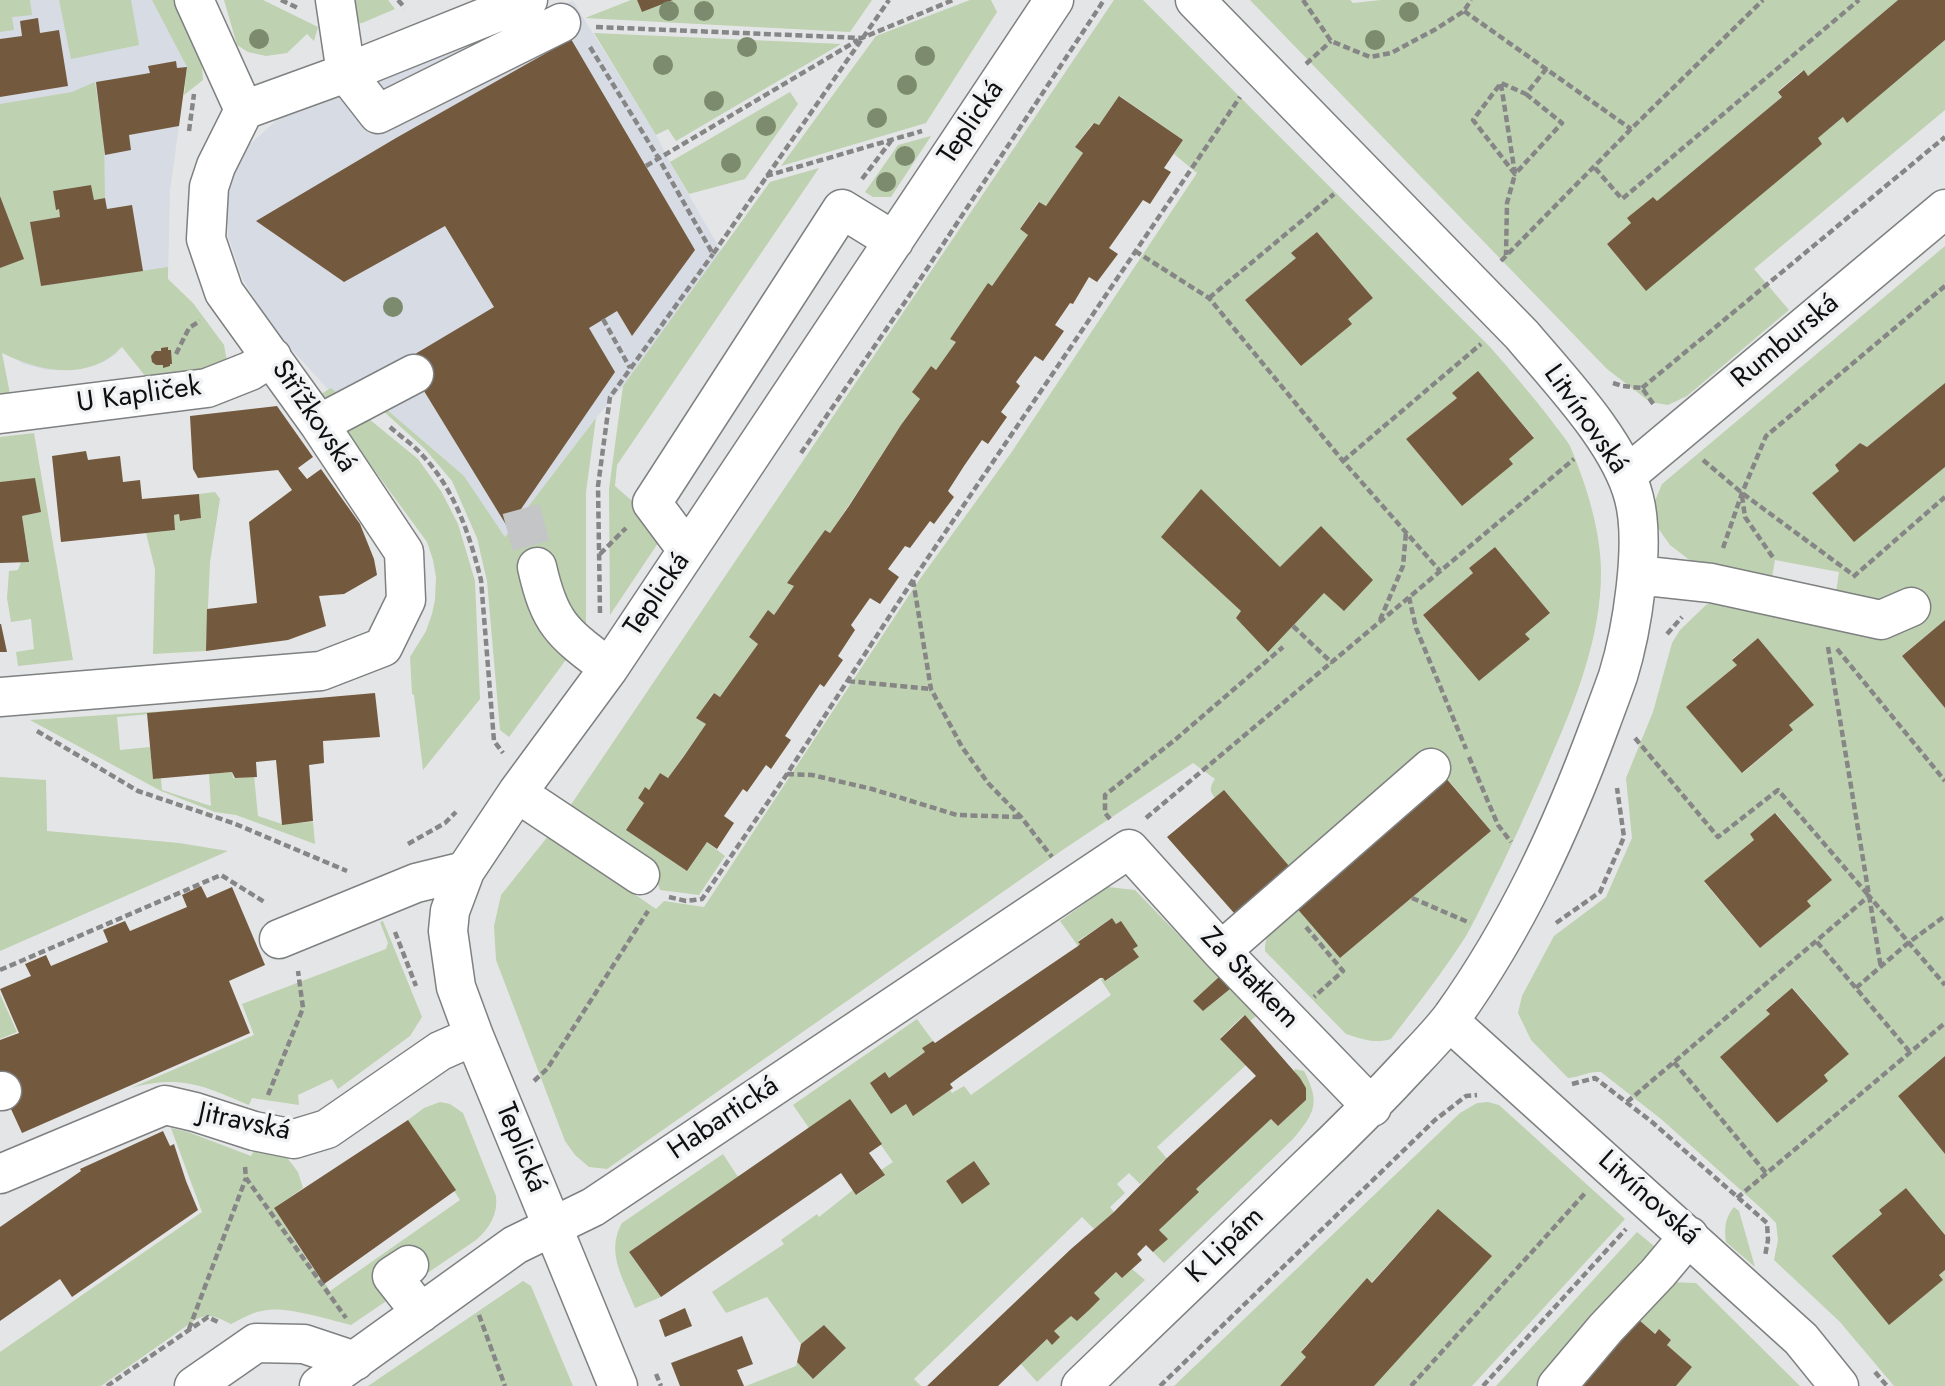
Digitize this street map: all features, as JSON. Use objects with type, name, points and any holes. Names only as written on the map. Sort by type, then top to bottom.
[{"type":"street","points":[[335,0],[346,73],[378,114],[579,29]]},
{"type":"street","points":[[197,3],[244,110],[346,73],[528,0]]},
{"type":"street","name":"Teplická","points":[[618,1386],[456,987],[448,931],[450,911],[465,871],[517,793],[596,658],[687,550],[1054,0]]},
{"type":"street","name":"Litvínovská","points":[[1195,0],[1522,335],[1567,388],[1609,444],[1627,475],[1635,501],[1639,551],[1629,627],[1619,674],[1583,771],[1526,898],[1490,960],[1449,1021],[1371,1107]]},
{"type":"street","name":"Střížkovská","points":[[0,697],[321,671],[383,646],[406,600],[404,552],[319,424],[224,292],[206,239],[209,187],[216,166],[244,110]]},
{"type":"street","points":[[687,550],[652,503],[842,209],[894,241]]},
{"type":"street","name":"Rumburská","points":[[1627,475],[1945,209]]},
{"type":"street","name":"U Kapliček","points":[[0,414],[207,388],[250,371],[272,357]]},
{"type":"street","points":[[319,424],[414,374]]},
{"type":"street","points":[[537,567],[551,613],[563,631],[596,658]]},
{"type":"street","points":[[1637,575],[1711,583],[1881,620],[1911,607]]},
{"type":"street","points":[[1220,951],[1431,768]]},
{"type":"street","points":[[517,793],[650,892]]},
{"type":"street","name":"Habartická","points":[[319,1386],[515,1245],[593,1207],[1129,849]]},
{"type":"street","name":"Za Statkem","points":[[1129,849],[1220,951],[1371,1107]]},
{"type":"street","points":[[287,936],[415,883],[465,871]]},
{"type":"street","name":"Litvínovská","points":[[1449,1021],[1801,1339],[1854,1376]]},
{"type":"street","name":"Jitravská","points":[[0,1174],[165,1105],[254,1131],[293,1139],[327,1129],[440,1051],[474,1036]]},
{"type":"street","name":"K Lipám","points":[[1081,1386],[1371,1107]]},
{"type":"street","points":[[1557,1386],[1689,1236]]},
{"type":"street","points":[[409,1265],[392,1276],[421,1313]]},
{"type":"street","points":[[194,1386],[256,1343],[304,1344],[362,1356]]},
{"type":"path","points":[[398,0],[408,12]]},
{"type":"path","points":[[596,658],[601,623],[598,486],[610,397],[889,0]]},
{"type":"path","points":[[646,166],[862,38],[953,0]]},
{"type":"path","points":[[798,458],[907,299],[1104,0]]},
{"type":"path","points":[[1303,0],[1331,41],[1370,57],[1391,53],[1436,29],[1464,11],[1471,0]]},
{"type":"path","points":[[1526,235],[1763,0]]},
{"type":"path","points":[[1595,168],[1622,199],[1859,0]]},
{"type":"path","points":[[1464,11],[1631,129]]},
{"type":"path","points":[[579,29],[862,38]]},
{"type":"path","points":[[579,29],[659,159],[713,254]]},
{"type":"path","points":[[1305,66],[1331,41]]},
{"type":"path","points":[[1526,94],[1547,68]]},
{"type":"path","points":[[1501,83],[1526,94],[1562,123],[1515,174]]},
{"type":"path","points":[[1501,83],[1515,174],[1507,203],[1506,255]]},
{"type":"path","points":[[1501,83],[1473,120],[1515,174]]},
{"type":"path","points":[[534,1081],[547,1069],[650,892],[686,901],[702,900],[1246,88]]},
{"type":"path","points":[[187,141],[194,89]]},
{"type":"path","points":[[765,177],[928,129]]},
{"type":"path","points":[[1642,387],[1945,137]]},
{"type":"path","points":[[842,209],[892,140]]},
{"type":"path","points":[[1209,298],[1343,186]]},
{"type":"path","points":[[1135,251],[1209,298],[1343,461],[1440,571]]},
{"type":"path","points":[[1711,583],[1742,493],[1766,436],[1945,286]]},
{"type":"path","points":[[176,354],[189,328],[204,318]]},
{"type":"path","points":[[603,320],[630,368]]},
{"type":"path","points":[[1343,461],[1489,337]]},
{"type":"path","points":[[361,402],[423,456],[448,489],[459,513],[481,580],[494,741],[503,753],[511,743]]},
{"type":"path","points":[[1283,647],[1176,739],[1105,795],[1105,813],[1129,849],[1144,819],[1578,456],[1581,464]]},
{"type":"path","points":[[1699,456],[1742,493],[1854,575],[1945,497]]},
{"type":"path","points":[[1742,493],[1745,517],[1807,604]]},
{"type":"path","points":[[1379,621],[1403,566],[1406,531]]},
{"type":"path","points":[[914,580],[931,689],[962,747],[988,783],[1021,817],[1072,886]]},
{"type":"path","points":[[1409,597],[1416,628],[1498,825],[1514,846],[1519,834]]},
{"type":"path","points":[[1293,626],[1332,663]]},
{"type":"path","points":[[1881,968],[1826,636],[1945,781]]},
{"type":"path","points":[[848,681],[931,689]]},
{"type":"path","points":[[37,731],[138,791],[233,823],[349,872]]},
{"type":"path","points":[[1633,737],[1718,837],[1779,790],[1945,985]]},
{"type":"path","points":[[787,774],[812,775],[860,786],[957,815],[1021,817]]},
{"type":"path","points":[[0,970],[221,875],[287,916],[287,936],[303,1009],[254,1131],[244,1163],[246,1178],[362,1356]]},
{"type":"path","points":[[1628,1102],[1869,897]]},
{"type":"path","points":[[1412,898],[1471,923]]},
{"type":"path","points":[[1856,988],[1908,943],[1945,916]]},
{"type":"path","points":[[1300,921],[1343,971],[1306,1004]]},
{"type":"path","points":[[1817,942],[1909,1051]]},
{"type":"path","points":[[1737,1198],[1945,1023]]},
{"type":"path","points":[[1674,1062],[1766,1173]]},
{"type":"path","points":[[1566,1086],[1595,1078],[1628,1102],[1767,1223],[1768,1240],[1763,1263]]},
{"type":"path","points":[[1160,1386],[1435,1121],[1466,1096],[1485,1094]]},
{"type":"path","points":[[189,1330],[246,1178]]},
{"type":"path","points":[[1411,1386],[1593,1183]]},
{"type":"path","points":[[1483,1386],[1634,1219]]},
{"type":"path","points":[[475,1304],[505,1386]]},
{"type":"path","points":[[1854,1376],[1887,1386]]},
{"type":"shaded area","points":[[0,0],[153,0],[187,67],[170,191],[168,278],[116,354],[104,362],[90,366],[47,370],[24,364],[0,351]]},
{"type":"shaded area","points":[[573,1],[656,135],[721,251],[623,386],[505,537],[464,476],[385,408],[355,419],[274,330],[243,280],[228,236],[227,187],[247,147],[281,116]]},
{"type":"green space","points":[[0,0],[30,0],[32,15],[12,17],[14,30],[0,32]]},
{"type":"green space","points":[[59,0],[131,0],[139,45],[71,59]]},
{"type":"green space","points":[[152,0],[174,0],[197,49],[203,80],[184,95],[187,67]]},
{"type":"green space","points":[[224,0],[263,0],[318,27],[314,41],[307,34],[287,53],[266,56],[248,52],[237,45]]},
{"type":"green space","points":[[341,0],[388,0],[395,9],[362,23],[352,24]]},
{"type":"green space","points":[[637,0],[642,12],[673,0],[872,0],[850,32],[585,18]]},
{"type":"green space","points":[[970,0],[991,0],[997,12],[926,123],[781,166],[876,36]]},
{"type":"green space","points":[[1114,0],[1143,0],[1490,347],[1568,443],[1587,491],[1600,554],[1600,596],[1591,648],[1575,699],[1524,818],[1469,931],[1391,1039],[1374,1041],[1346,1034],[1265,951],[1267,936],[1278,920],[1294,905],[1340,958],[1491,831],[1444,775],[1289,867],[1223,791],[1215,798],[1211,789],[1215,779],[1193,763],[1064,849],[607,1169],[589,1167],[575,1155],[565,1141],[496,960],[494,926],[501,895],[553,830],[601,871],[656,909],[664,901],[704,907],[917,583],[1011,453],[1197,173],[1174,154],[1183,140],[1120,96],[1099,125],[1093,123],[1075,147],[1083,153],[1046,206],[1038,202],[1020,229],[1028,235],[950,339],[956,342],[936,370],[931,366],[913,391],[920,399],[830,533],[825,530],[788,583],[794,586],[774,615],[768,611],[749,637],[758,644],[720,697],[713,693],[697,718],[706,724],[668,778],[660,773],[649,790],[645,788],[638,798],[644,803],[627,830],[687,871],[707,842],[725,856],[699,895],[660,890],[653,869],[566,812]],"holes":[[[1317,232],[1373,298],[1348,319],[1351,324],[1301,366],[1245,300],[1296,258],[1292,253]],[[1478,372],[1534,437],[1509,459],[1512,464],[1462,506],[1406,439],[1457,398],[1453,393]],[[1495,547],[1550,613],[1525,634],[1529,638],[1479,681],[1423,615],[1473,573],[1469,568]]]},
{"type":"green space","points":[[1250,0],[1350,0],[1353,3],[1381,0],[1898,0],[1808,76],[1803,70],[1778,91],[1782,97],[1657,201],[1653,197],[1628,218],[1631,223],[1607,244],[1646,290],[1821,144],[1818,138],[1843,117],[1847,122],[1945,40],[1945,110],[1754,269],[1789,310],[1687,396],[1668,405],[1650,402],[1607,369]]},
{"type":"green space","points":[[594,33],[841,44],[676,141],[668,129],[656,135]]},
{"type":"green space","points":[[95,82],[104,143],[105,198],[94,200],[91,185],[53,191],[60,217],[30,222],[41,286],[168,267],[168,279],[193,303],[224,345],[228,367],[146,377],[122,347],[109,358],[94,365],[64,370],[32,365],[2,353],[11,399],[0,400],[0,268],[23,259],[0,195],[0,104],[72,92]]},
{"type":"green space","points":[[790,92],[798,104],[745,179],[689,194],[670,162]]},
{"type":"green space","points":[[931,136],[891,197],[873,197],[865,192],[898,145]]},
{"type":"green space","points":[[819,168],[617,465],[615,486],[666,531],[610,615],[609,489],[623,386],[770,182]]},
{"type":"green space","points":[[1945,246],[1945,383],[1867,447],[1860,443],[1835,465],[1839,471],[1812,493],[1945,467],[1945,620],[1902,656],[1945,708],[1945,1056],[1898,1096],[1945,1154],[1945,1235],[1906,1188],[1879,1211],[1882,1214],[1889,1324],[1943,1280],[1939,1275],[1945,1270],[1945,1386],[1894,1386],[1840,1322],[1774,1260],[1778,1240],[1776,1223],[1762,1209],[1661,1119],[1601,1072],[1568,1078],[1531,1040],[1518,1013],[1522,996],[1554,936],[1606,897],[1632,838],[1626,778],[1653,712],[1672,643],[1680,630],[1711,603],[1835,600],[1839,572],[1775,560],[1770,589],[1705,572],[1670,545],[1658,528],[1652,508],[1662,484]],"holes":[[[1758,638],[1814,705],[1789,725],[1792,731],[1743,773],[1687,707],[1737,665],[1732,659]],[[1776,813],[1831,880],[1807,901],[1810,906],[1760,948],[1704,882],[1754,840],[1750,834]],[[1793,988],[1849,1054],[1824,1075],[1827,1081],[1777,1123],[1721,1057],[1770,1014],[1766,1009]]]},
{"type":"green space","points":[[331,388],[418,459],[441,491],[458,524],[475,581],[480,699],[423,770],[412,694],[410,657],[426,631],[432,614],[436,577],[433,560],[427,542],[321,394]]},
{"type":"green space","points":[[385,408],[464,476],[505,537],[596,418],[586,492],[586,630],[560,592],[554,558],[523,574],[568,657],[509,737],[500,730],[487,581],[477,538],[452,481],[424,448],[381,409]]},
{"type":"green space","points":[[34,433],[73,660],[18,666],[16,652],[34,649],[31,619],[11,622],[7,598],[9,571],[18,570],[21,562],[29,560],[22,516],[41,512],[0,482],[0,437]]},
{"type":"green space","points":[[215,492],[220,499],[210,562],[206,651],[153,654],[155,569],[146,533],[175,530],[174,515],[179,514],[181,521],[201,518],[199,494]]},
{"type":"green space","points":[[226,707],[117,717],[120,750],[150,747],[153,779],[161,778],[162,790],[211,806],[209,774],[232,772],[233,778],[254,776],[258,816],[282,824],[313,822],[315,844],[236,815],[215,812],[161,791],[30,720]]},
{"type":"green space","points":[[0,777],[46,780],[47,831],[179,843],[228,851],[0,951]]},
{"type":"green space","points":[[1108,887],[1135,890],[1219,977],[1203,1011],[1230,989],[1256,1016],[1250,1021],[1244,1015],[1220,1038],[1246,1065],[1157,1147],[1169,1161],[1167,1163],[1164,1160],[1140,1184],[1129,1173],[1117,1184],[1125,1193],[1110,1207],[1114,1212],[1094,1229],[1082,1217],[914,1379],[921,1386],[746,1386],[796,1366],[797,1362],[813,1379],[846,1348],[824,1325],[801,1344],[767,1297],[726,1313],[712,1292],[784,1244],[781,1240],[817,1214],[819,1217],[853,1190],[857,1195],[884,1176],[881,1170],[893,1162],[849,1100],[809,1128],[793,1105],[917,1019],[933,1041],[923,1048],[925,1052],[889,1078],[891,1114],[906,1104],[914,1115],[950,1090],[952,1093],[964,1086],[971,1095],[1111,995],[1101,980],[1103,978],[1106,981],[1138,957],[1133,949],[1138,946],[1121,922],[1116,924],[1112,918],[1078,941],[1078,946],[1060,921]],"holes":[[[974,1162],[962,1203],[946,1181]]]},
{"type":"green space","points":[[383,921],[422,1017],[410,1036],[338,1089],[332,1079],[298,1095],[299,1105],[252,1098],[249,1105],[192,1084],[164,1082],[131,1088],[254,1035],[242,1004],[386,949],[388,943],[380,922]]},
{"type":"green space","points":[[0,994],[17,1032],[0,1039]]},
{"type":"green space","points":[[1295,1069],[1304,1071],[1314,1099],[1307,1121],[1293,1139],[1164,1263],[1153,1252],[1167,1239],[1159,1230],[1198,1192],[1196,1189],[1271,1119],[1278,1126],[1306,1100],[1306,1088]]},
{"type":"green space","points":[[440,1102],[450,1104],[463,1113],[496,1196],[494,1215],[489,1226],[476,1240],[351,1325],[287,1310],[258,1312],[231,1324],[205,1316],[195,1320],[101,1386],[0,1386],[0,1352],[202,1212],[171,1128],[251,1156],[255,1149],[285,1155],[298,1172],[303,1188],[274,1208],[330,1291],[460,1200],[408,1120],[424,1108]]},
{"type":"green space","points":[[1477,1103],[1499,1105],[1625,1219],[1472,1386],[1374,1386],[1438,1209],[1372,1282],[1367,1279],[1301,1351],[1306,1357],[1280,1386],[1174,1386],[1460,1113]]},
{"type":"green space","points":[[723,1154],[738,1177],[629,1252],[661,1297],[635,1308],[616,1255],[617,1234],[622,1223]]},
{"type":"green space","points":[[1734,1207],[1739,1211],[1755,1267],[1726,1242],[1726,1223]]},
{"type":"green space","points":[[1637,1232],[1660,1251],[1669,1282],[1696,1283],[1800,1386],[1676,1386],[1692,1367],[1667,1345],[1671,1340],[1659,1330],[1578,1386],[1496,1386]]},
{"type":"green space","points":[[1132,1269],[1145,1280],[1037,1382],[1021,1364],[1047,1339],[1052,1344],[1059,1338],[1054,1331],[1116,1272],[1122,1278]]},
{"type":"green space","points":[[523,1281],[531,1286],[573,1386],[368,1386]]},
{"type":"building","points":[[637,0],[673,0],[642,12]]},
{"type":"building","points":[[1898,0],[1945,0],[1945,40],[1847,123],[1843,117],[1818,138],[1822,144],[1646,291],[1607,244],[1631,223],[1627,218],[1653,197],[1657,201],[1782,97],[1778,92],[1804,70],[1808,76]]},
{"type":"building","points":[[38,18],[40,33],[59,30],[68,86],[0,97],[0,39],[22,36],[20,21]]},
{"type":"building","points":[[571,39],[695,250],[632,336],[617,311],[589,328],[615,372],[508,528],[405,360],[494,307],[445,226],[344,282],[256,221]]},
{"type":"building","points":[[176,61],[177,68],[187,67],[179,126],[129,135],[131,150],[105,155],[96,82],[150,73],[148,66]]},
{"type":"building","points":[[1119,96],[1183,140],[1164,168],[1171,172],[1150,204],[1143,200],[1109,248],[1118,254],[1097,282],[1089,277],[1073,304],[1070,303],[1055,325],[1064,331],[1043,361],[1035,356],[1016,382],[1020,386],[1001,412],[1007,417],[988,444],[982,440],[964,466],[948,491],[954,497],[934,524],[930,521],[910,548],[905,546],[888,569],[899,577],[880,604],[870,598],[851,625],[855,630],[838,656],[843,660],[824,687],[820,684],[785,736],[791,740],[771,769],[766,765],[747,792],[743,789],[724,816],[734,823],[717,849],[707,842],[687,871],[626,830],[644,803],[638,798],[645,787],[649,790],[660,773],[668,778],[706,724],[696,718],[714,693],[720,697],[758,644],[749,637],[768,610],[774,615],[794,586],[787,583],[825,530],[830,533],[849,506],[920,399],[912,392],[931,366],[936,370],[956,342],[950,339],[988,283],[992,286],[1028,235],[1020,229],[1039,202],[1046,206],[1083,153],[1075,147],[1094,123],[1099,125]]},
{"type":"building","points":[[91,185],[94,200],[105,198],[107,209],[132,205],[143,271],[41,286],[30,222],[60,217],[53,191]]},
{"type":"building","points":[[0,196],[24,259],[0,268]]},
{"type":"building","points":[[1317,232],[1373,298],[1348,319],[1352,324],[1301,366],[1245,300],[1296,258],[1291,253]]},
{"type":"building","points":[[168,347],[168,350],[171,350],[170,366],[163,368],[163,365],[152,362],[151,356],[155,351]]},
{"type":"building","points":[[1478,371],[1534,438],[1509,459],[1513,464],[1462,506],[1406,439],[1457,398],[1452,393]]},
{"type":"building","points":[[1945,383],[1945,467],[1854,542],[1812,493],[1839,471],[1835,465],[1860,443],[1867,447]]},
{"type":"building","points":[[277,406],[313,457],[298,468],[307,479],[321,469],[360,524],[374,559],[377,575],[344,594],[319,596],[326,626],[288,640],[206,651],[207,609],[257,603],[249,522],[292,490],[278,470],[198,478],[193,469],[190,416]]},
{"type":"building","points":[[86,451],[88,460],[120,456],[123,482],[140,480],[142,499],[199,494],[201,518],[180,521],[179,514],[174,515],[175,530],[61,542],[52,456]]},
{"type":"building","points":[[35,478],[41,512],[22,516],[29,562],[0,563],[0,482]]},
{"type":"building","points":[[1201,489],[1280,567],[1321,526],[1373,580],[1344,611],[1324,593],[1268,652],[1236,618],[1241,611],[1161,537]]},
{"type":"building","points":[[1495,547],[1550,613],[1525,634],[1530,639],[1479,681],[1423,615],[1473,573],[1469,568]]},
{"type":"building","points":[[1945,620],[1945,708],[1902,656]]},
{"type":"building","points":[[1,624],[7,652],[0,652]]},
{"type":"building","points":[[1758,638],[1814,705],[1789,725],[1793,730],[1742,773],[1686,707],[1737,665],[1732,660]]},
{"type":"building","points":[[375,693],[380,737],[323,741],[324,763],[309,765],[313,821],[282,825],[276,760],[256,762],[257,777],[235,778],[232,772],[153,779],[147,713]]},
{"type":"building","points":[[1445,777],[1491,831],[1340,958],[1294,905]]},
{"type":"building","points":[[1224,790],[1289,866],[1234,913],[1167,837]]},
{"type":"building","points":[[1775,813],[1832,880],[1807,901],[1811,906],[1760,948],[1704,881],[1754,840],[1750,834]]},
{"type":"building","points":[[201,886],[207,898],[232,887],[265,965],[229,981],[250,1033],[22,1133],[0,1085],[0,1040],[19,1033],[0,989],[31,976],[25,964],[46,955],[51,966],[108,942],[103,930],[125,921],[130,931],[187,907],[182,895]]},
{"type":"building","points":[[1112,918],[1116,924],[1121,921],[1138,946],[1133,949],[1139,957],[1105,981],[1100,978],[958,1078],[950,1084],[953,1088],[913,1116],[906,1104],[891,1114],[870,1083],[885,1072],[889,1078],[925,1052],[922,1048],[933,1041],[935,1043],[1078,946],[1078,942]]},
{"type":"building","points":[[1219,977],[1230,989],[1203,1011],[1193,1001]]},
{"type":"building","points":[[1792,988],[1849,1054],[1824,1075],[1828,1081],[1777,1123],[1720,1057],[1770,1014],[1766,1010]]},
{"type":"building","points":[[1245,1015],[1300,1078],[1306,1088],[1306,1100],[1278,1126],[1271,1119],[1196,1189],[1199,1192],[1159,1230],[1168,1239],[1153,1252],[1146,1245],[1137,1254],[1142,1260],[1122,1278],[1116,1272],[1094,1293],[1100,1299],[1088,1311],[1077,1321],[1071,1316],[1054,1331],[1060,1337],[1052,1345],[1047,1339],[998,1386],[927,1386],[1256,1076],[1220,1039]]},
{"type":"building","points":[[1945,1056],[1945,1154],[1898,1096]]},
{"type":"building","points":[[850,1099],[882,1144],[869,1153],[885,1175],[856,1195],[841,1173],[661,1297],[629,1252]]},
{"type":"building","points":[[408,1120],[456,1190],[324,1284],[274,1208]]},
{"type":"building","points":[[163,1131],[170,1146],[174,1144],[198,1210],[72,1297],[60,1279],[0,1321],[0,1227],[81,1171],[80,1169]]},
{"type":"building","points":[[974,1161],[990,1184],[962,1204],[946,1181]]},
{"type":"building","points":[[1906,1188],[1945,1235],[1945,1270],[1939,1275],[1943,1280],[1889,1325],[1832,1256],[1882,1214],[1879,1210]]},
{"type":"building","points":[[1438,1209],[1492,1256],[1374,1386],[1280,1386],[1306,1357],[1301,1352],[1367,1278],[1372,1283]]},
{"type":"building","points":[[685,1308],[692,1326],[665,1337],[659,1320]]},
{"type":"building","points":[[1639,1320],[1655,1334],[1659,1329],[1671,1340],[1667,1345],[1692,1367],[1676,1386],[1578,1386],[1625,1327],[1629,1331]]},
{"type":"building","points":[[824,1325],[846,1348],[813,1379],[797,1362],[801,1344]]},
{"type":"building","points":[[742,1336],[753,1364],[737,1370],[744,1386],[680,1386],[671,1363]]},
{"type":"tunnel","points":[[521,509],[537,567]]}]
